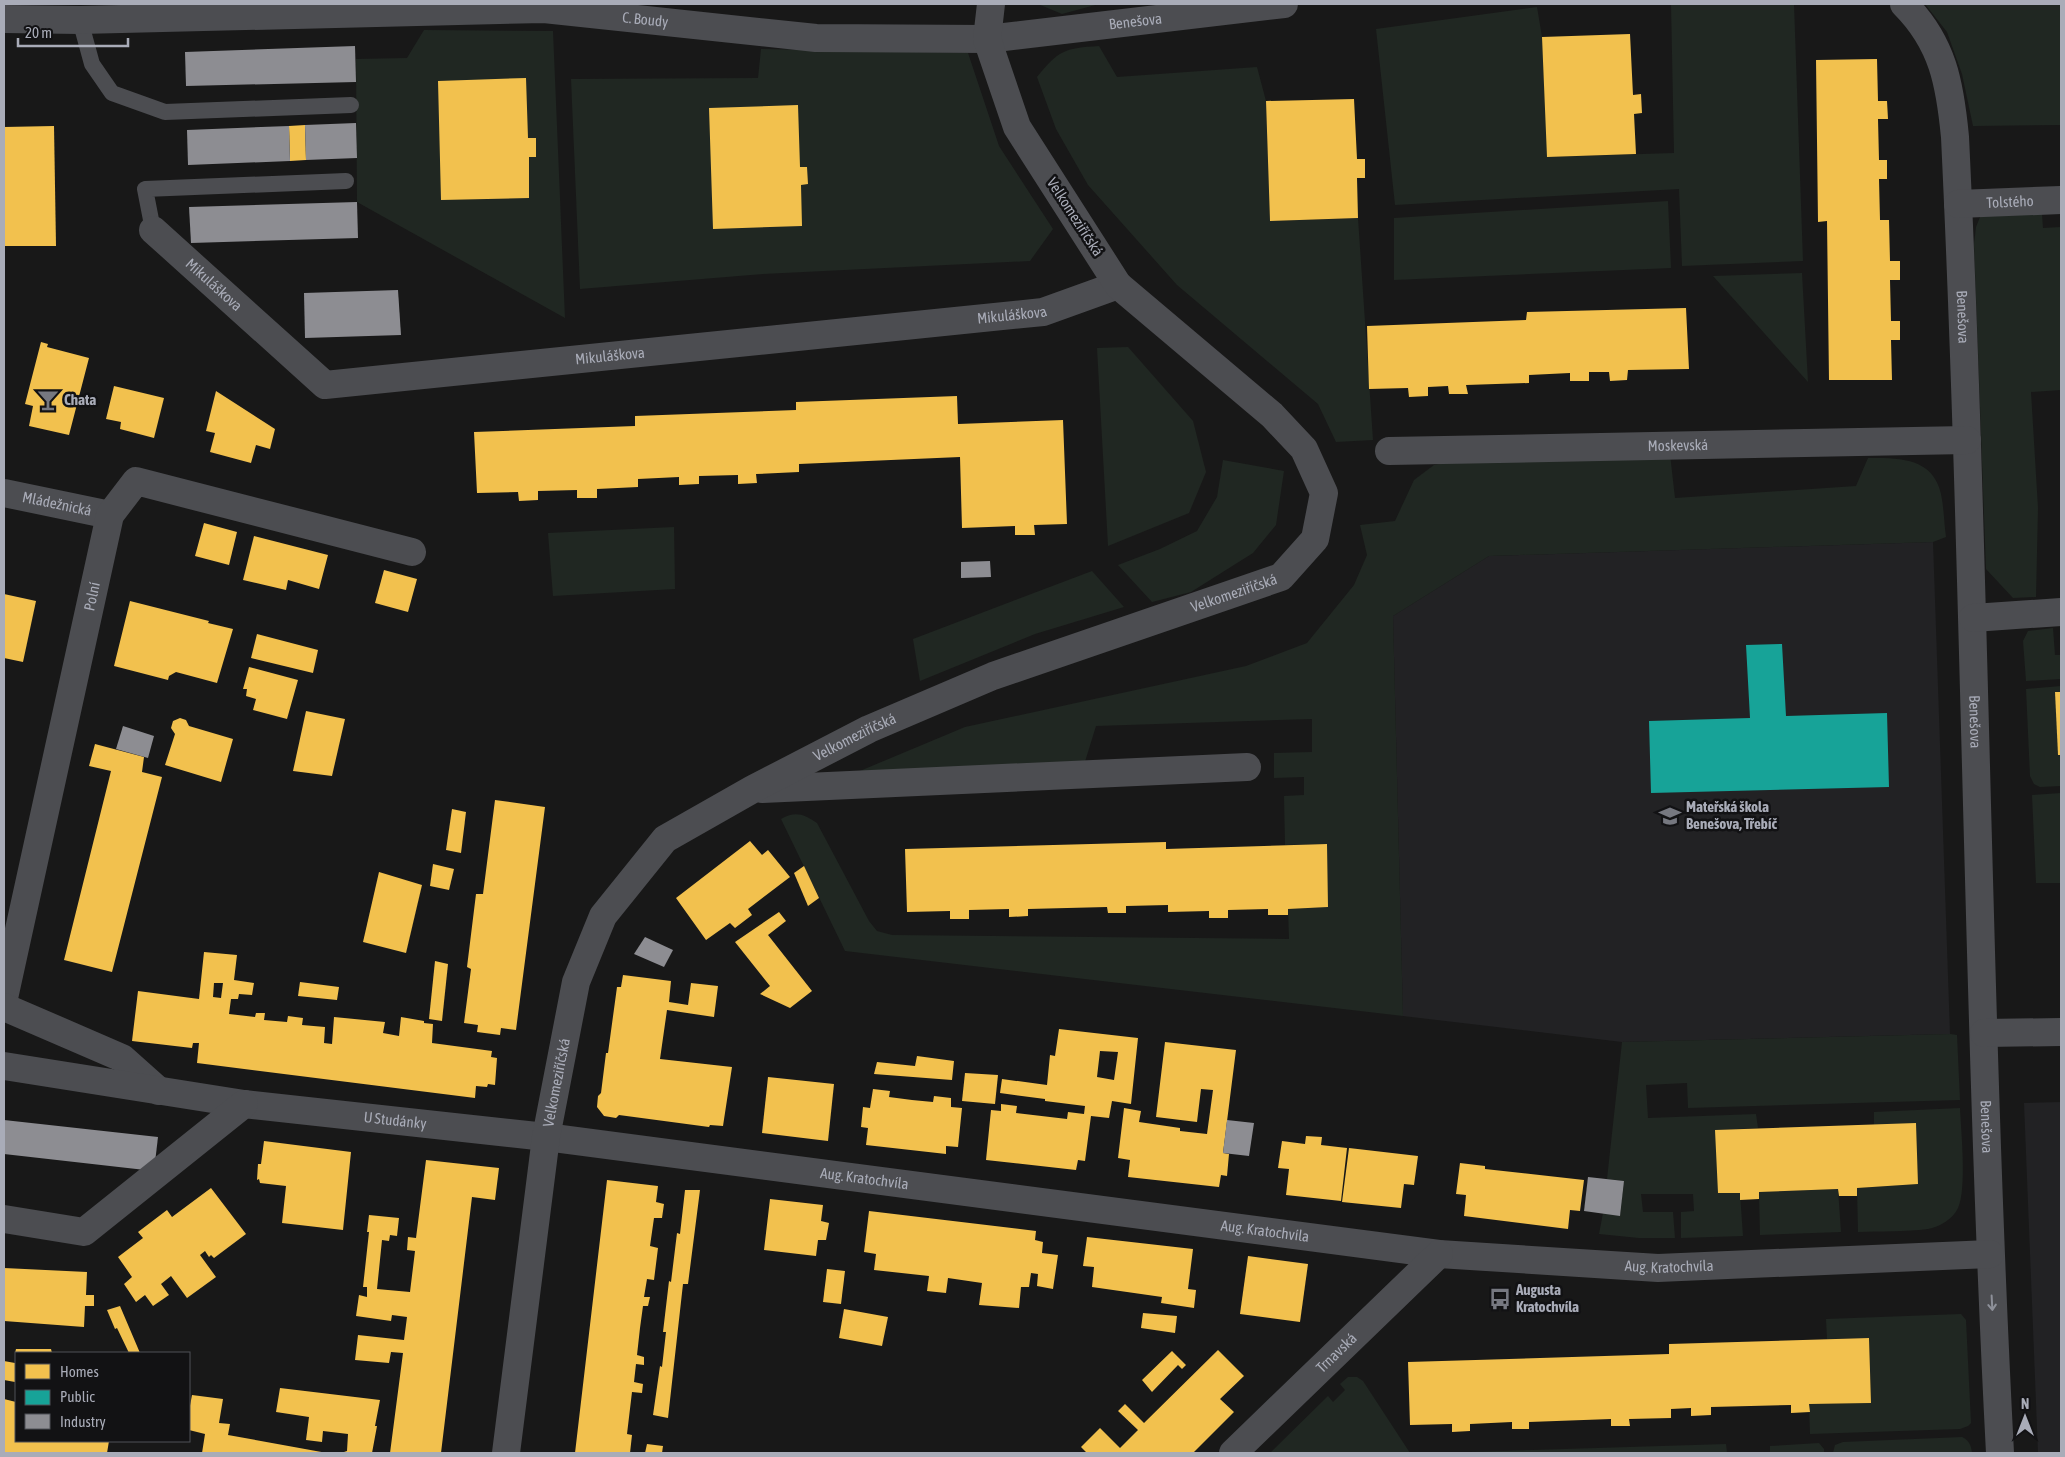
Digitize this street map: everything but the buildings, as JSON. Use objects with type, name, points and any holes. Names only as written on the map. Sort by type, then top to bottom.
[{"type":"street","name":"Velkomeziříčská","points":[[506,1453],[546,1138],[576,982],[603,916],[665,839],[753,789],[869,729],[993,676],[1281,577],[1315,539],[1324,494],[1304,449],[1272,415],[1118,285],[1017,127],[987,39],[991,4]]},
{"type":"street","name":"Benešova","points":[[987,39],[1284,4]]},
{"type":"street","name":"Benešova","points":[[1904,4],[1932,38],[1950,91],[1955,137],[1973,618],[1990,1254],[2000,1453]]},
{"type":"street","name":"C. Boudy","points":[[4,19],[80,20],[544,9],[816,38],[987,39]]},
{"type":"street","name":"Tolstého","points":[[1958,204],[2061,200]]},
{"type":"street","name":"Mikuláškova","points":[[153,230],[325,385],[1043,312],[1118,285]]},
{"type":"street","name":"Moskevská","points":[[1389,451],[1967,440]]},
{"type":"street","name":"Polní","points":[[4,998],[110,515],[136,481],[412,552]]},
{"type":"street","name":"Mládežnická","points":[[4,492],[110,515]]},
{"type":"street","points":[[1973,618],[2061,612]]},
{"type":"street","name":"Velkomeziříčská","points":[[753,789],[1247,767]]},
{"type":"street","points":[[4,1007],[122,1058],[159,1091]]},
{"type":"street","points":[[1984,1033],[2061,1032]]},
{"type":"street","name":"U Studánky","points":[[4,1066],[244,1104],[546,1138]]},
{"type":"street","points":[[4,1219],[84,1232],[244,1104]]},
{"type":"street","name":"Aug. Kratochvíla","points":[[546,1138],[1439,1254],[1658,1268],[1990,1254]]},
{"type":"street","name":"Trnavská","points":[[1233,1453],[1439,1254]]},
{"type":"lane","points":[[80,20],[92,64],[112,93],[165,112],[351,105]]},
{"type":"lane","points":[[153,230],[145,189],[346,181]]},
{"type":"shaded area","points":[[1038,4],[1099,4],[1062,14]]},
{"type":"shaded area","points":[[1671,4],[1794,4],[1803,261],[1682,266],[1679,189],[1395,205],[1376,29],[1537,7],[1542,37],[1548,157],[1674,153]]},
{"type":"shaded area","points":[[1925,4],[2061,4],[2061,125],[1973,126],[1962,74],[1947,32]]},
{"type":"shaded area","points":[[424,30],[553,31],[565,318],[357,202],[356,59],[407,58]]},
{"type":"shaded area","points":[[1099,46],[1117,77],[1257,67],[1266,101],[1270,221],[1358,218],[1373,440],[1336,442],[1318,404],[1177,285],[1088,185],[1056,129],[1037,77],[1051,61],[1064,52],[1078,48]]},
{"type":"shaded area","points":[[761,49],[968,53],[999,146],[1053,229],[1030,261],[763,274],[580,289],[571,79],[758,78]]},
{"type":"shaded area","points":[[2040,187],[2043,228],[2061,227],[2061,390],[2031,392],[2038,508],[2036,597],[2013,598],[1986,569],[1974,244],[1976,227],[1982,212]]},
{"type":"shaded area","points":[[1668,201],[1671,268],[1394,280],[1394,218]]},
{"type":"shaded area","points":[[1802,273],[1808,382],[1713,276]]},
{"type":"shaded area","points":[[1128,347],[1193,421],[1206,472],[1189,513],[1108,546],[1097,348]]},
{"type":"shaded area","points":[[1670,454],[1675,498],[1856,486],[1868,458],[1891,458],[1913,462],[1922,466],[1937,482],[1942,499],[1946,537],[1933,542],[1489,556],[1393,616],[1403,1016],[845,951],[781,819],[795,814],[808,817],[817,823],[869,921],[877,931],[892,935],[1289,939],[1288,909],[1328,907],[1326,844],[1285,845],[1284,796],[1304,795],[1304,777],[1274,778],[1274,753],[1312,752],[1312,719],[1096,726],[1084,765],[855,773],[965,727],[1246,666],[1307,643],[1354,585],[1367,555],[1360,525],[1395,521],[1414,480],[1434,465],[1463,460]]},
{"type":"shaded area","points":[[1223,460],[1284,471],[1276,525],[1253,553],[1191,592],[1152,602],[1118,565],[1160,549],[1197,531],[1217,497]]},
{"type":"shaded area","points":[[674,527],[675,589],[553,596],[548,533]]},
{"type":"shaded area","name":"Mateřská škola Benešova, Třebíč","points":[[1933,542],[1950,1034],[1622,1042],[1403,1016],[1393,616],[1489,556]]},
{"type":"shaded area","points":[[1092,571],[1124,607],[1035,634],[920,681],[913,639]]},
{"type":"shaded area","points":[[2053,628],[2055,655],[2061,655],[2061,679],[2026,681],[2023,641],[2028,631]]},
{"type":"shaded area","points":[[2061,686],[2061,692],[2056,693],[2058,755],[2061,755],[2061,786],[2040,787],[2034,784],[2030,776],[2026,689]]},
{"type":"shaded area","points":[[2061,793],[2061,883],[2036,883],[2032,795]]},
{"type":"shaded area","points":[[1957,1035],[1960,1100],[1688,1108],[1687,1083],[1646,1085],[1648,1118],[1756,1114],[1758,1128],[1716,1130],[1740,1193],[1743,1236],[1681,1238],[1681,1212],[1694,1211],[1693,1194],[1641,1194],[1643,1212],[1673,1212],[1675,1238],[1639,1238],[1599,1234],[1603,1213],[1620,1215],[1624,1181],[1607,1179],[1622,1042]]},
{"type":"shaded area","points":[[2061,1102],[2061,1453],[2038,1453],[2024,1103]]},
{"type":"shaded area","points":[[1960,1108],[1963,1160],[1962,1188],[1961,1199],[1953,1216],[1941,1224],[1928,1229],[1858,1232],[1857,1188],[1918,1184],[1916,1124],[1874,1125],[1874,1112]]},
{"type":"shaded area","points":[[1838,1189],[1841,1232],[1760,1235],[1759,1192]]},
{"type":"shaded area","points":[[1961,1314],[1966,1320],[1971,1423],[1968,1426],[1960,1429],[1810,1434],[1809,1404],[1871,1403],[1869,1338],[1827,1339],[1826,1319]]},
{"type":"shaded area","points":[[1348,1377],[1357,1377],[1363,1381],[1410,1453],[1270,1453],[1328,1396],[1333,1402],[1345,1390],[1340,1384]]},
{"type":"shaded area","points":[[1962,1437],[1970,1444],[1972,1453],[1833,1453],[1835,1445],[1843,1442]]},
{"type":"shaded area","points":[[1819,1443],[1824,1449],[1824,1453],[1770,1453],[1770,1446]]},
{"type":"shaded area","points":[[1726,1444],[1727,1453],[1438,1453]]},
{"type":"place","name":"Chata","points":[[48,400]]},
{"type":"place","name":"Mateřská škola Benešova, Třebíč","points":[[1670,816]]},
{"type":"place","name":"Augusta Kratochvíla","points":[[1500,1299]]}]
